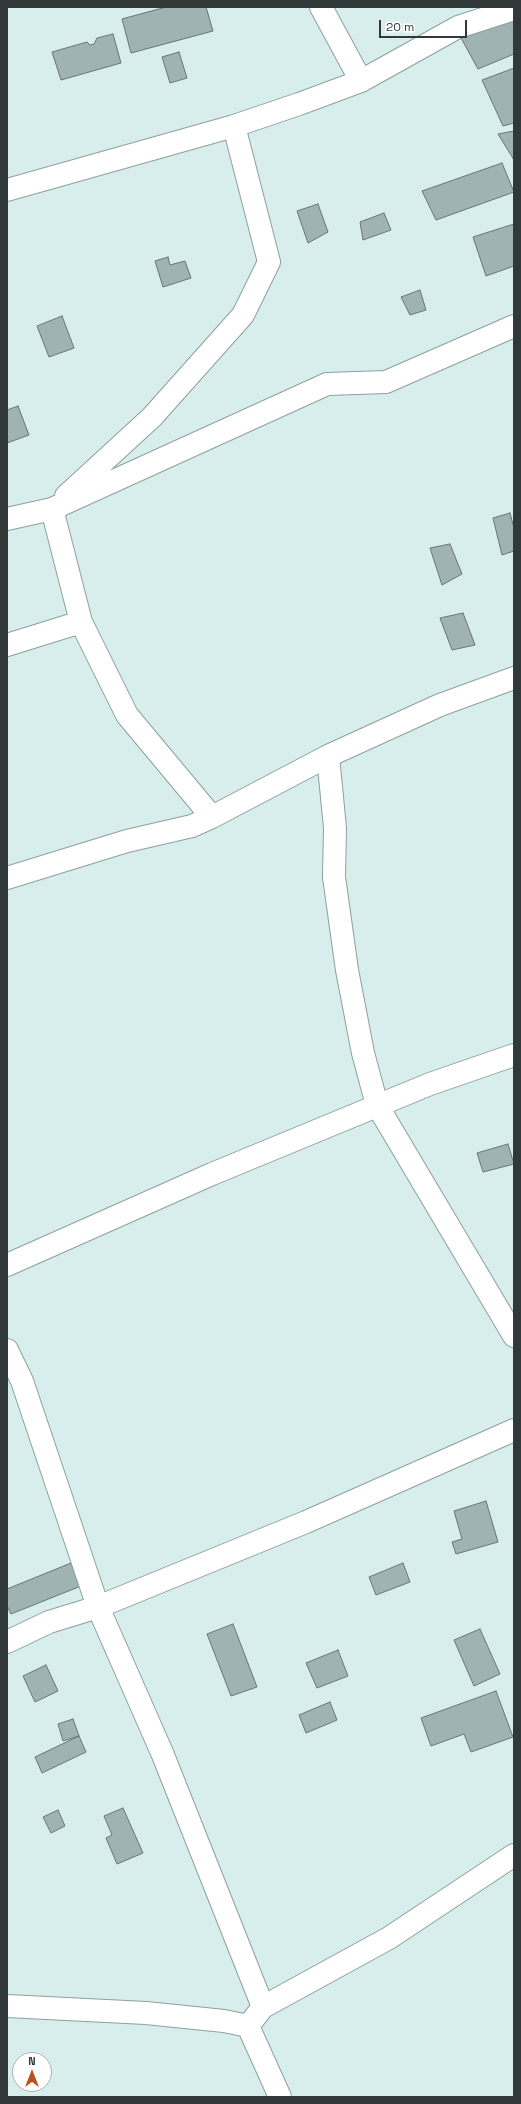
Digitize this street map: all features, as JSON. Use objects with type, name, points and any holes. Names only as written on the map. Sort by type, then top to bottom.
[{"type":"street","points":[[321,7],[361,81]]},
{"type":"street","points":[[7,190],[234,126],[361,81],[458,27],[514,9]]},
{"type":"street","points":[[52,509],[152,417],[243,315],[269,262],[234,126]]},
{"type":"street","points":[[7,518],[52,509],[328,384],[386,382],[514,326]]},
{"type":"street","points":[[52,509],[81,622],[127,715],[212,818]]},
{"type":"street","points":[[7,645],[81,622]]},
{"type":"street","points":[[7,878],[127,842],[192,826],[212,818],[328,756],[440,705],[514,678]]},
{"type":"street","points":[[328,756],[335,828],[334,877],[346,962],[364,1053],[377,1105],[514,1336]]},
{"type":"street","points":[[7,1265],[212,1174],[377,1105],[514,1055]]},
{"type":"street","points":[[7,1350],[22,1381],[98,1607],[163,1755],[263,2007]]},
{"type":"street","points":[[7,1642],[50,1622],[98,1607],[306,1522],[514,1430]]},
{"type":"street","points":[[248,2026],[263,2007],[389,1938],[514,1855]]},
{"type":"street","points":[[7,2006],[146,2013],[224,2021],[248,2026]]},
{"type":"street","points":[[248,2026],[280,2097]]},
{"type":"building","points":[[166,7],[206,7],[213,31],[131,53],[122,19]]},
{"type":"building","points":[[514,20],[514,54],[478,69],[461,38]]},
{"type":"building","points":[[113,34],[121,63],[61,80],[52,52],[87,42],[90,45],[94,44],[97,38]]},
{"type":"building","points":[[179,52],[187,78],[170,83],[162,57]]},
{"type":"building","points":[[514,68],[514,123],[503,126],[482,80]]},
{"type":"building","points":[[514,131],[514,160],[498,134]]},
{"type":"building","points":[[502,163],[514,192],[436,220],[422,191]]},
{"type":"building","points":[[318,204],[328,232],[308,243],[297,211]]},
{"type":"building","points":[[384,213],[391,230],[363,240],[360,222]]},
{"type":"building","points":[[514,224],[514,266],[486,276],[473,237]]},
{"type":"building","points":[[168,257],[170,265],[185,261],[191,278],[163,287],[155,261]]},
{"type":"building","points":[[420,290],[426,310],[410,315],[401,297]]},
{"type":"building","points":[[62,316],[74,348],[49,357],[37,326]]},
{"type":"building","points":[[18,406],[29,435],[7,443],[7,410]]},
{"type":"building","points":[[510,513],[514,528],[514,551],[502,555],[493,518]]},
{"type":"building","points":[[450,544],[462,574],[442,585],[430,548]]},
{"type":"building","points":[[463,613],[475,645],[452,650],[440,618]]},
{"type":"building","points":[[508,1144],[514,1164],[483,1172],[477,1153]]},
{"type":"building","points":[[486,1501],[498,1542],[456,1554],[452,1542],[462,1539],[454,1511]]},
{"type":"building","points":[[71,1563],[81,1586],[11,1614],[7,1606],[7,1589]]},
{"type":"building","points":[[403,1563],[410,1582],[376,1595],[369,1577]]},
{"type":"building","points":[[233,1624],[257,1687],[231,1696],[207,1634]]},
{"type":"building","points":[[480,1629],[500,1674],[474,1686],[454,1640]]},
{"type":"building","points":[[338,1650],[348,1676],[317,1688],[306,1663]]},
{"type":"building","points":[[46,1665],[58,1691],[35,1702],[23,1676]]},
{"type":"building","points":[[496,1691],[513,1737],[471,1752],[464,1734],[431,1746],[421,1718]]},
{"type":"building","points":[[330,1702],[337,1720],[306,1733],[299,1715]]},
{"type":"building","points":[[73,1719],[79,1736],[63,1741],[58,1724]]},
{"type":"building","points":[[79,1736],[86,1752],[42,1773],[35,1757]]},
{"type":"building","points":[[123,1808],[143,1853],[117,1864],[106,1838],[112,1835],[104,1816]]},
{"type":"building","points":[[58,1810],[65,1826],[51,1833],[43,1817]]}]
